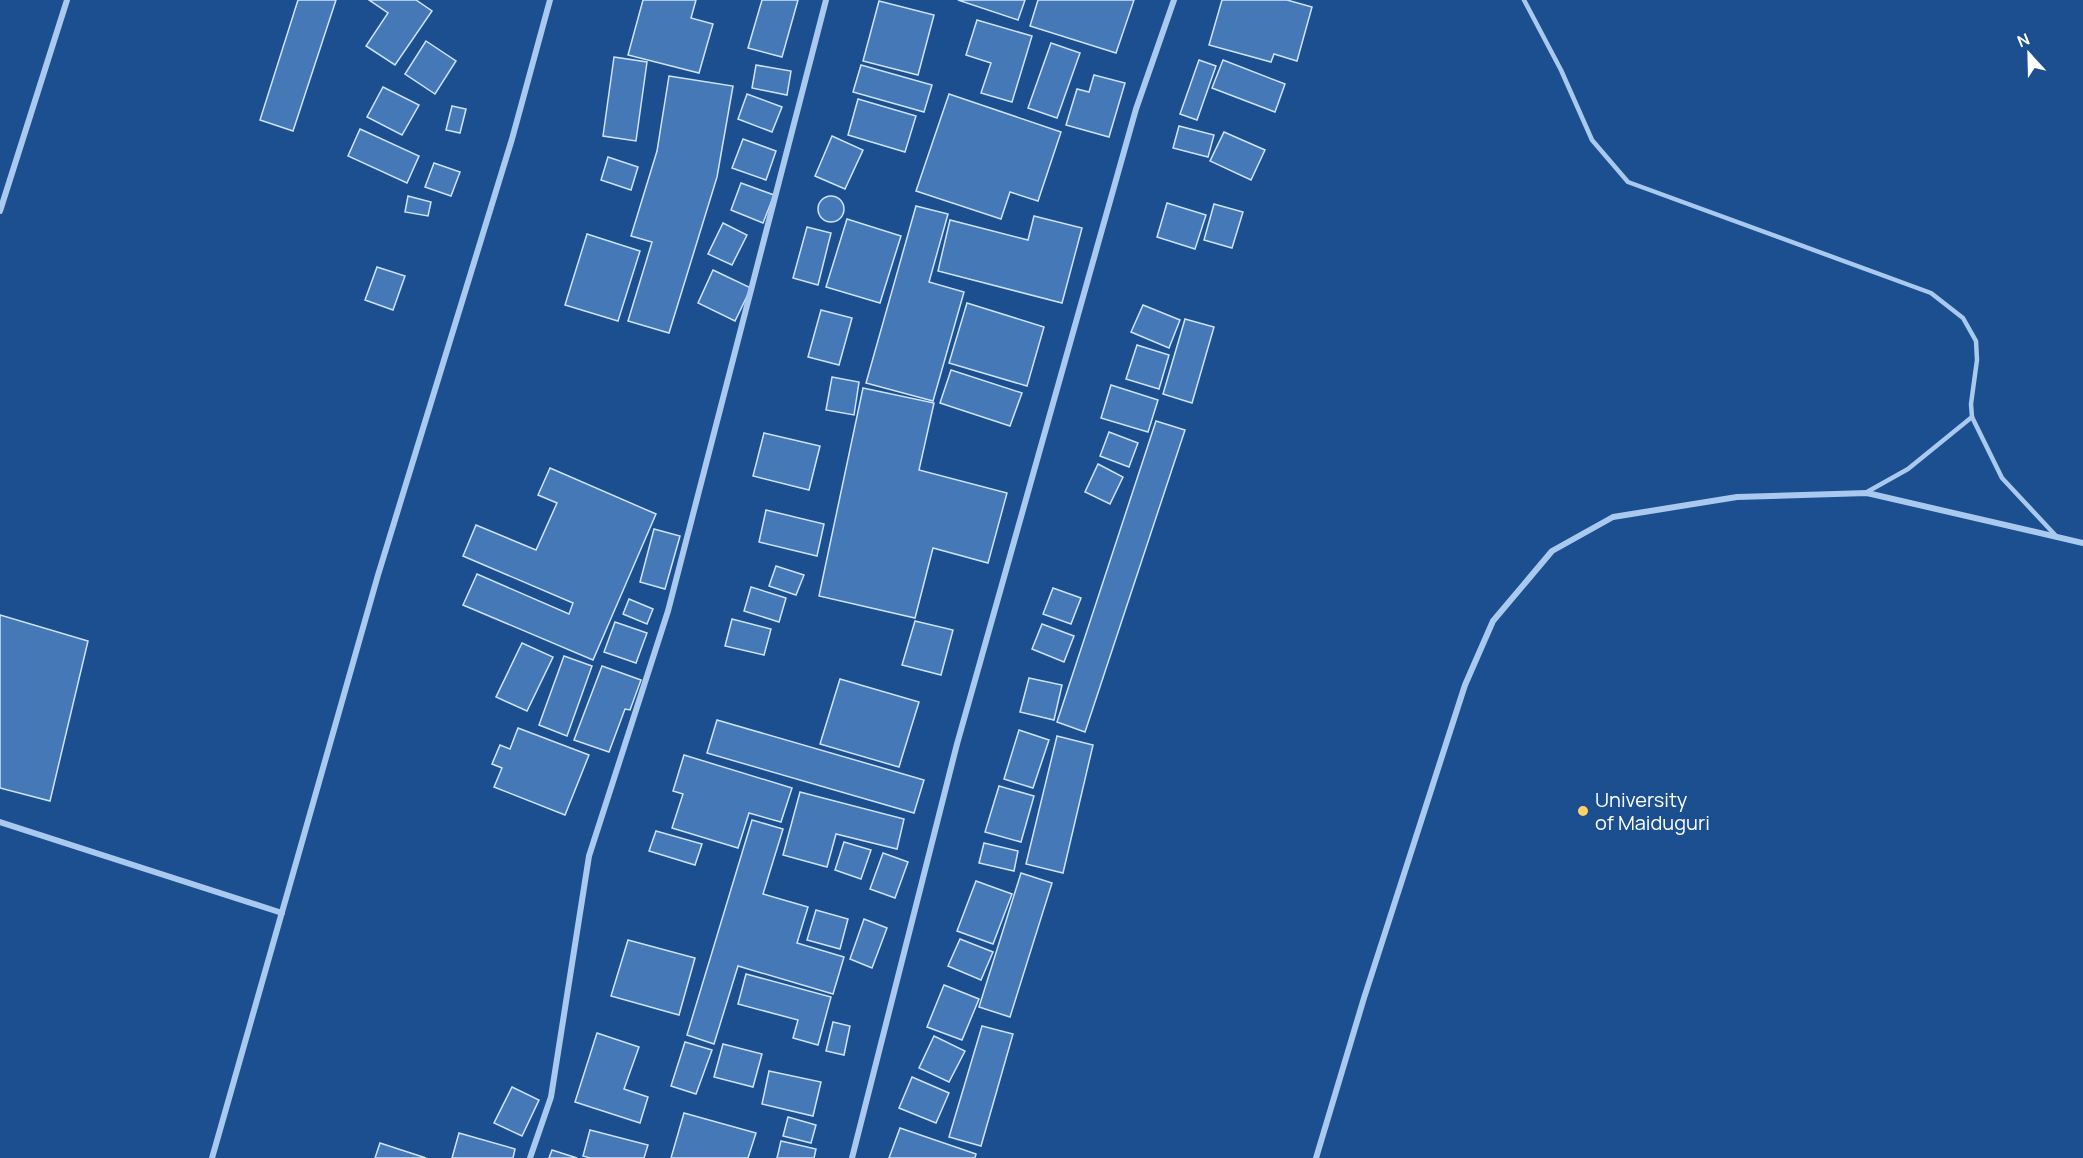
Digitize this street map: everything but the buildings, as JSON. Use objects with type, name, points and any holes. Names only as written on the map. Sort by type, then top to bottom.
[{"type":"street","points":[[0,211],[67,0]]},
{"type":"street","points":[[212,1158],[378,575],[512,139],[550,0]]},
{"type":"street","points":[[530,1158],[551,1097],[589,856],[669,611],[825,0]]},
{"type":"street","points":[[852,1158],[957,744],[1133,120],[1174,0]]},
{"type":"street","points":[[1316,1158],[1364,998],[1465,685],[1493,621],[1552,551],[1613,517],[1737,497],[1867,493],[2083,543]]},
{"type":"street","points":[[0,822],[282,913]]},
{"type":"lane","points":[[1524,0],[1561,70],[1592,140],[1629,182],[1931,293],[1964,318],[1976,341],[1977,360],[1971,404],[1972,417],[2002,478],[2057,537]]},
{"type":"lane","points":[[1867,493],[1908,469],[1972,417]]},
{"type":"place","name":"University of Maiduguri","points":[[1583,811]]}]
